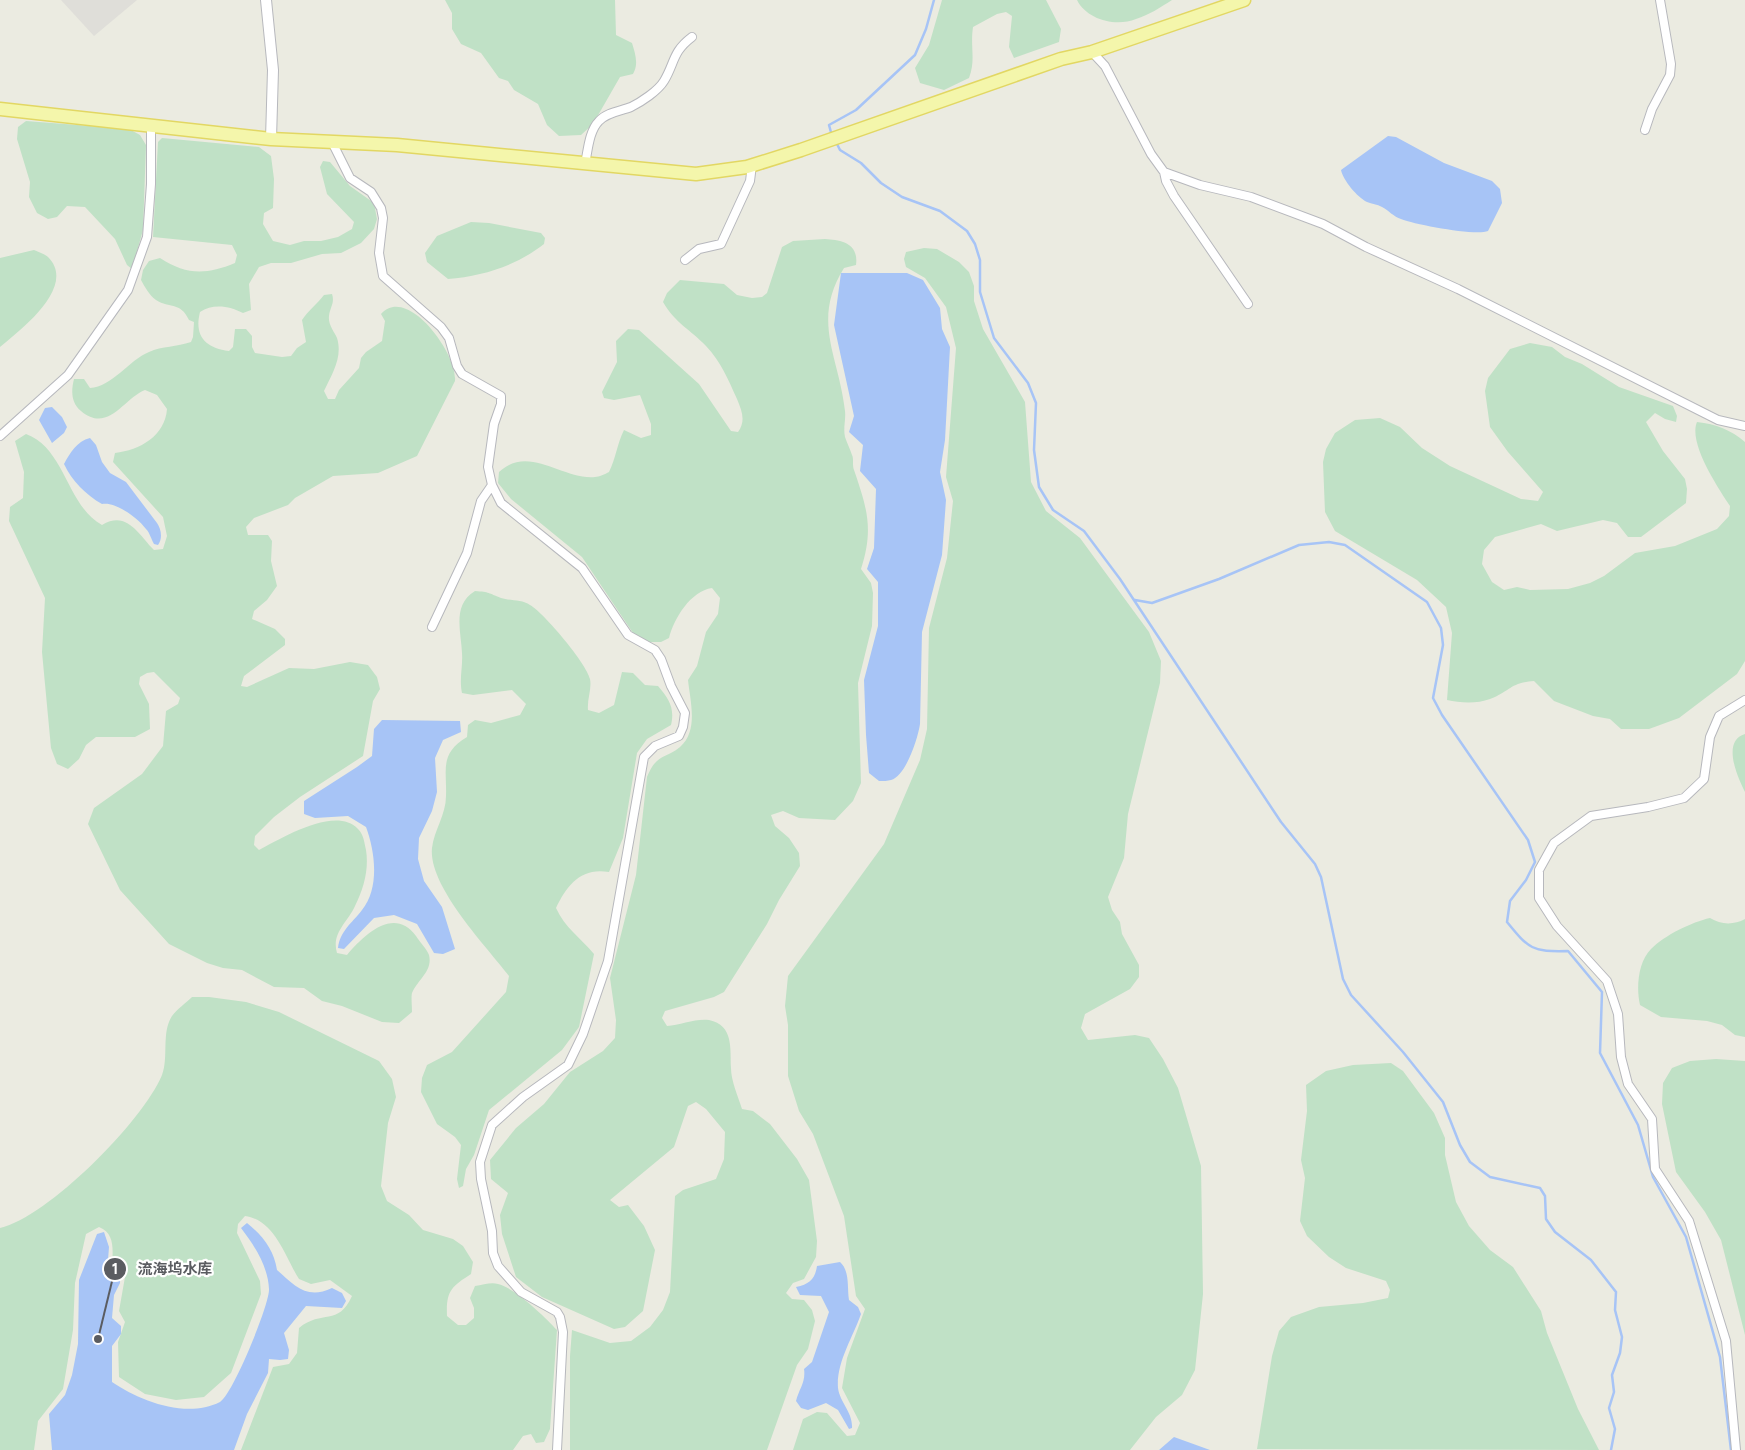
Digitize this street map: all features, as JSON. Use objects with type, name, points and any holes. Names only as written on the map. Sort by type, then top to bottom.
[{"type":"main road","points":[[0,108],[271,139],[417,147],[696,174],[717,173],[752,165],[801,150],[1061,59],[1092,52],[1244,0]]},
{"type":"street","points":[[266,0],[273,70],[271,139]]},
{"type":"street","points":[[1645,130],[1652,109],[1670,75],[1671,64],[1660,0]]},
{"type":"street","points":[[585,164],[592,132],[600,120],[612,113],[632,107],[664,81],[674,55],[692,37]]},
{"type":"street","points":[[1092,52],[1105,66],[1151,154],[1164,172],[1166,181],[1174,196],[1248,304]]},
{"type":"street","points":[[0,436],[68,375],[128,290],[147,237],[151,184],[152,125]]},
{"type":"street","points":[[332,142],[350,178],[371,192],[381,208],[383,218],[379,253],[383,276],[441,327],[449,338],[457,366],[462,374],[501,396],[501,404],[494,424],[488,467],[492,485],[501,503],[582,568],[628,635],[655,650],[661,659],[671,686],[685,713],[683,727],[679,736],[655,746],[644,757],[642,763],[608,961],[583,1034],[568,1065],[523,1097],[492,1125],[480,1162],[481,1179],[492,1231],[493,1253],[498,1266],[522,1292],[551,1308],[560,1317],[562,1332],[557,1450]]},
{"type":"street","points":[[685,260],[698,249],[721,244],[750,180],[752,165]]},
{"type":"street","points":[[1164,172],[1200,185],[1251,197],[1323,224],[1366,247],[1458,289],[1718,420],[1745,426]]},
{"type":"street","points":[[432,628],[467,553],[481,500],[492,485]]},
{"type":"street","points":[[1736,1450],[1726,1341],[1690,1221],[1655,1169],[1652,1118],[1628,1084],[1620,1057],[1618,1014],[1607,981],[1557,926],[1539,898],[1539,870],[1554,843],[1591,816],[1648,807],[1684,798],[1704,779],[1710,737],[1719,716],[1745,700]]},
{"type":"shaded area","points":[[61,0],[137,0],[94,36]]},
{"type":"green space","points":[[445,0],[615,0],[616,35],[632,43],[636,59],[635,70],[633,74],[620,77],[593,124],[581,135],[559,136],[547,125],[538,104],[514,90],[508,81],[499,78],[481,53],[461,44],[452,29],[452,13]]},
{"type":"green space","points":[[942,0],[1046,0],[1061,29],[1059,42],[1014,58],[1009,47],[1012,16],[1006,12],[997,14],[973,27],[973,59],[969,78],[944,90],[920,83],[915,68],[929,45]]},
{"type":"green space","points":[[1077,0],[1172,0],[1146,15],[1128,21],[1111,22],[1088,13]]},
{"type":"green space","points":[[26,121],[129,129],[140,135],[146,145],[143,230],[132,269],[127,265],[115,239],[85,207],[67,206],[57,217],[48,219],[37,213],[29,197],[30,182],[17,139],[18,127]]},
{"type":"green space","points":[[162,138],[259,147],[271,156],[274,179],[273,208],[264,213],[263,224],[273,241],[290,245],[304,241],[321,241],[338,237],[352,229],[354,222],[327,194],[320,167],[323,161],[330,162],[350,186],[374,203],[377,219],[374,229],[361,243],[341,253],[322,254],[291,263],[271,263],[259,267],[249,284],[251,310],[243,313],[227,307],[210,307],[200,312],[200,334],[208,344],[229,351],[233,347],[235,329],[246,329],[252,336],[252,347],[255,353],[282,357],[291,356],[297,348],[306,342],[302,320],[324,295],[332,294],[333,303],[329,319],[337,338],[339,352],[336,365],[324,391],[328,399],[335,399],[339,390],[359,368],[361,358],[366,352],[382,341],[385,321],[381,314],[392,307],[404,308],[417,315],[429,326],[440,340],[454,369],[455,381],[417,456],[378,473],[333,476],[295,498],[288,505],[254,518],[246,527],[248,535],[268,535],[272,541],[271,561],[277,586],[267,600],[254,611],[252,619],[275,629],[285,639],[285,645],[244,676],[241,686],[247,687],[289,668],[314,669],[350,662],[368,665],[377,677],[380,689],[373,701],[363,756],[300,797],[274,817],[255,836],[254,845],[259,850],[294,832],[322,822],[336,821],[348,823],[360,831],[366,850],[365,878],[355,906],[336,939],[337,953],[347,955],[371,932],[389,924],[407,927],[416,936],[428,953],[430,961],[427,970],[412,993],[412,1012],[399,1023],[382,1022],[342,1006],[322,1001],[304,988],[274,987],[242,970],[223,968],[207,963],[169,944],[120,890],[88,824],[94,808],[142,774],[163,746],[166,711],[178,704],[180,698],[154,672],[140,677],[139,684],[149,704],[150,729],[135,737],[96,737],[86,745],[79,759],[68,769],[57,764],[51,748],[42,652],[45,598],[9,521],[10,507],[23,498],[24,472],[15,441],[26,434],[39,441],[58,464],[81,505],[90,516],[102,525],[118,520],[125,522],[137,531],[154,550],[163,549],[167,536],[163,517],[113,462],[115,453],[133,449],[150,440],[162,427],[167,409],[157,395],[145,390],[108,417],[99,419],[91,417],[81,411],[75,404],[72,392],[74,379],[84,379],[90,388],[98,386],[106,383],[149,352],[191,342],[194,322],[189,320],[182,310],[156,300],[141,280],[143,270],[149,261],[160,258],[179,268],[205,271],[215,270],[235,263],[237,255],[232,245],[153,237],[158,142]]},
{"type":"green space","points":[[471,222],[489,223],[541,233],[545,238],[544,244],[533,252],[499,269],[448,279],[427,262],[425,253],[437,236]]},
{"type":"green space","points":[[837,240],[848,244],[855,252],[856,258],[856,265],[844,268],[834,287],[829,305],[828,322],[845,411],[845,437],[853,457],[853,468],[867,519],[867,542],[861,569],[871,583],[873,593],[872,626],[858,683],[861,783],[853,801],[835,820],[799,818],[783,811],[771,815],[775,826],[789,838],[799,853],[800,866],[767,924],[724,992],[714,997],[665,1011],[662,1018],[667,1026],[709,1020],[723,1027],[729,1039],[732,1078],[742,1109],[753,1111],[770,1124],[797,1159],[809,1180],[817,1241],[816,1257],[804,1279],[793,1283],[786,1293],[792,1299],[804,1300],[812,1310],[815,1321],[808,1349],[797,1365],[767,1450],[570,1450],[570,1356],[572,1330],[610,1343],[631,1341],[650,1327],[663,1310],[670,1292],[675,1196],[683,1190],[716,1179],[724,1159],[725,1132],[706,1109],[696,1102],[688,1106],[674,1147],[610,1200],[619,1207],[628,1205],[644,1226],[655,1250],[643,1311],[625,1327],[614,1329],[542,1297],[516,1277],[502,1234],[500,1215],[508,1193],[491,1179],[490,1160],[516,1128],[544,1104],[570,1072],[603,1051],[615,1038],[616,1020],[610,978],[636,875],[647,777],[654,764],[680,747],[690,733],[692,715],[688,680],[697,666],[706,632],[718,614],[720,598],[712,588],[697,594],[679,614],[669,638],[661,642],[648,642],[633,633],[582,557],[511,499],[498,483],[499,472],[510,464],[522,461],[546,465],[570,474],[595,477],[609,472],[624,430],[641,438],[651,435],[651,424],[640,395],[614,400],[604,398],[602,392],[617,362],[616,341],[628,329],[639,330],[699,384],[731,431],[738,432],[743,420],[742,412],[727,378],[711,352],[678,321],[663,302],[667,293],[680,280],[724,284],[737,295],[752,298],[762,297],[767,293],[782,247],[793,241]]},
{"type":"green space","points":[[924,248],[937,249],[959,262],[969,272],[974,286],[974,301],[983,329],[1025,402],[1031,482],[1046,511],[1080,538],[1149,632],[1161,661],[1160,683],[1128,814],[1124,858],[1108,897],[1112,910],[1120,922],[1122,934],[1139,965],[1139,977],[1130,989],[1085,1014],[1081,1028],[1088,1040],[1135,1035],[1149,1038],[1163,1059],[1178,1088],[1201,1166],[1203,1294],[1195,1370],[1182,1395],[1156,1417],[1130,1450],[793,1450],[803,1419],[817,1412],[827,1413],[847,1436],[855,1435],[860,1423],[842,1388],[847,1358],[865,1309],[856,1296],[844,1216],[813,1134],[799,1111],[788,1076],[788,1025],[785,1006],[788,976],[884,844],[920,760],[927,729],[929,628],[947,558],[953,501],[946,477],[956,348],[946,307],[925,278],[906,267],[904,259],[906,252]]},
{"type":"green space","points":[[34,250],[48,257],[55,269],[56,281],[51,294],[42,307],[0,347],[0,258]]},
{"type":"green space","points":[[1530,343],[1552,347],[1565,357],[1582,364],[1619,387],[1673,406],[1677,416],[1676,422],[1665,419],[1655,413],[1646,422],[1663,451],[1685,479],[1687,489],[1686,503],[1641,537],[1628,537],[1617,523],[1603,520],[1557,531],[1541,524],[1495,537],[1484,550],[1482,564],[1492,582],[1504,590],[1517,587],[1530,590],[1568,589],[1590,583],[1604,576],[1635,553],[1675,546],[1717,529],[1729,516],[1730,506],[1700,453],[1695,431],[1697,422],[1723,428],[1745,442],[1745,661],[1737,674],[1679,718],[1649,729],[1621,729],[1610,719],[1593,716],[1554,701],[1534,681],[1515,685],[1485,701],[1457,702],[1447,700],[1452,633],[1446,607],[1417,580],[1335,531],[1325,512],[1323,462],[1326,449],[1335,433],[1355,420],[1380,418],[1400,427],[1422,448],[1450,466],[1521,499],[1538,501],[1543,492],[1508,452],[1490,427],[1485,391],[1488,378],[1510,349]]},
{"type":"green space","points":[[475,591],[527,603],[545,618],[564,639],[587,672],[590,679],[588,710],[599,713],[614,705],[622,672],[633,673],[645,685],[658,686],[672,709],[672,719],[671,725],[647,739],[637,753],[623,838],[609,872],[590,872],[576,879],[565,892],[556,908],[569,927],[594,954],[579,1027],[562,1050],[489,1110],[474,1155],[466,1169],[463,1186],[459,1188],[457,1179],[461,1145],[455,1137],[437,1124],[421,1092],[422,1078],[427,1065],[452,1052],[506,992],[509,976],[460,915],[449,897],[439,880],[433,863],[432,848],[445,803],[446,763],[448,756],[458,743],[467,737],[468,725],[475,720],[491,723],[520,715],[526,704],[512,690],[473,695],[462,693],[461,611],[463,604]]},
{"type":"green space","points":[[1745,734],[1745,792],[1733,760],[1733,752],[1734,744],[1738,738]]},
{"type":"green space","points":[[1710,918],[1728,923],[1745,919],[1745,1037],[1735,1035],[1722,1025],[1707,1021],[1661,1017],[1640,1005],[1638,991],[1639,976],[1643,961],[1651,949],[1679,930]]},
{"type":"green space","points":[[192,997],[209,997],[246,1002],[279,1012],[379,1061],[392,1079],[396,1097],[388,1123],[381,1186],[387,1201],[409,1215],[423,1230],[453,1239],[463,1246],[473,1262],[471,1274],[451,1290],[447,1316],[458,1325],[466,1325],[474,1318],[474,1308],[470,1298],[475,1286],[495,1283],[521,1297],[557,1330],[550,1429],[544,1442],[536,1443],[531,1434],[523,1436],[513,1450],[241,1450],[273,1367],[289,1364],[297,1353],[299,1328],[315,1319],[335,1315],[347,1305],[352,1296],[330,1280],[311,1284],[299,1279],[272,1232],[264,1224],[245,1216],[238,1224],[237,1233],[260,1281],[261,1294],[231,1373],[204,1397],[176,1400],[145,1394],[119,1377],[118,1342],[125,1322],[119,1311],[125,1277],[112,1269],[113,1251],[111,1239],[105,1230],[99,1227],[86,1234],[75,1283],[73,1330],[63,1389],[38,1421],[34,1450],[0,1450],[0,1228],[20,1220],[43,1206],[67,1187],[92,1165],[135,1117],[152,1094],[162,1075],[167,1030],[172,1016]]},
{"type":"green space","points":[[1716,1059],[1745,1061],[1745,1335],[1721,1240],[1705,1212],[1676,1172],[1662,1104],[1663,1083],[1672,1068],[1690,1061]]},
{"type":"green space","points":[[1391,1063],[1403,1071],[1434,1113],[1445,1138],[1445,1155],[1456,1202],[1469,1226],[1490,1250],[1513,1267],[1541,1311],[1547,1333],[1578,1409],[1599,1450],[1257,1449],[1272,1356],[1279,1331],[1291,1317],[1319,1307],[1363,1303],[1388,1298],[1390,1290],[1386,1281],[1346,1268],[1329,1257],[1307,1236],[1300,1221],[1305,1178],[1301,1160],[1307,1111],[1306,1085],[1326,1071],[1353,1065]]},
{"type":"water","points":[[1388,136],[1396,137],[1444,163],[1492,181],[1500,189],[1502,203],[1488,231],[1459,231],[1409,221],[1398,218],[1382,207],[1367,202],[1359,196],[1347,183],[1341,170]]},
{"type":"water","points":[[841,273],[907,273],[923,280],[940,308],[942,329],[950,347],[945,440],[940,472],[946,500],[942,555],[922,632],[920,724],[914,747],[902,772],[887,781],[879,781],[869,773],[864,680],[878,626],[878,582],[867,569],[874,548],[876,489],[860,471],[863,445],[849,432],[854,416],[834,325]]},
{"type":"water","points":[[52,407],[62,417],[67,427],[64,433],[52,443],[39,420],[45,408]]},
{"type":"water","points":[[90,438],[96,445],[102,462],[110,473],[126,482],[157,523],[161,534],[158,545],[154,544],[138,520],[120,508],[102,504],[96,500],[80,487],[67,470],[64,464],[71,452],[81,442]]},
{"type":"water","points":[[382,720],[460,721],[461,732],[443,740],[435,758],[437,792],[432,811],[419,838],[418,859],[424,881],[442,907],[455,949],[443,954],[434,953],[417,924],[394,915],[374,918],[344,949],[338,948],[344,932],[368,901],[374,880],[372,847],[366,827],[348,816],[315,818],[304,814],[304,801],[372,756],[374,729]]},
{"type":"water","points":[[247,1223],[267,1244],[276,1263],[277,1270],[296,1286],[308,1292],[332,1288],[342,1293],[346,1301],[342,1308],[306,1306],[284,1333],[289,1350],[288,1359],[269,1359],[268,1373],[247,1414],[234,1450],[52,1450],[49,1414],[65,1395],[72,1375],[78,1344],[79,1280],[97,1234],[104,1232],[109,1247],[107,1273],[120,1276],[120,1283],[114,1295],[112,1318],[121,1326],[121,1334],[112,1346],[112,1382],[136,1396],[164,1406],[193,1409],[207,1407],[220,1402],[226,1396],[241,1368],[268,1298],[268,1280],[263,1264],[241,1228]]},
{"type":"water","points":[[840,1262],[847,1275],[849,1300],[858,1307],[861,1314],[842,1360],[838,1379],[839,1393],[851,1417],[852,1428],[849,1429],[838,1410],[826,1403],[808,1410],[801,1408],[796,1401],[803,1382],[804,1369],[812,1362],[829,1312],[821,1296],[800,1295],[796,1287],[811,1280],[817,1266]]},
{"type":"water","points":[[1174,1437],[1210,1450],[1159,1450]]},
{"type":"waterway","points":[[832,136],[829,125],[856,110],[915,55],[926,29],[934,0]]},
{"type":"waterway","points":[[836,142],[840,150],[861,163],[881,183],[902,197],[940,211],[967,231],[975,244],[980,260],[980,292],[994,338],[1028,383],[1036,403],[1034,450],[1039,487],[1053,510],[1084,531],[1120,579],[1281,822],[1315,864],[1321,877],[1343,979],[1351,995],[1403,1052],[1443,1102],[1460,1145],[1470,1162],[1490,1177],[1540,1188],[1545,1196],[1546,1219],[1555,1232],[1591,1260],[1616,1292],[1615,1310],[1622,1337],[1620,1353],[1612,1375],[1614,1392],[1609,1408],[1615,1429],[1611,1450]]},
{"type":"waterway","points":[[1135,600],[1152,603],[1219,579],[1299,545],[1329,542],[1345,545],[1427,602],[1441,628],[1443,645],[1433,698],[1442,715],[1528,840],[1535,862],[1526,880],[1510,901],[1507,922],[1532,947],[1546,951],[1568,951],[1602,992],[1600,1053],[1638,1125],[1653,1177],[1686,1237],[1720,1357],[1731,1450]]},
{"type":"place","name":"流海坞水库","points":[[98,1339]]}]
